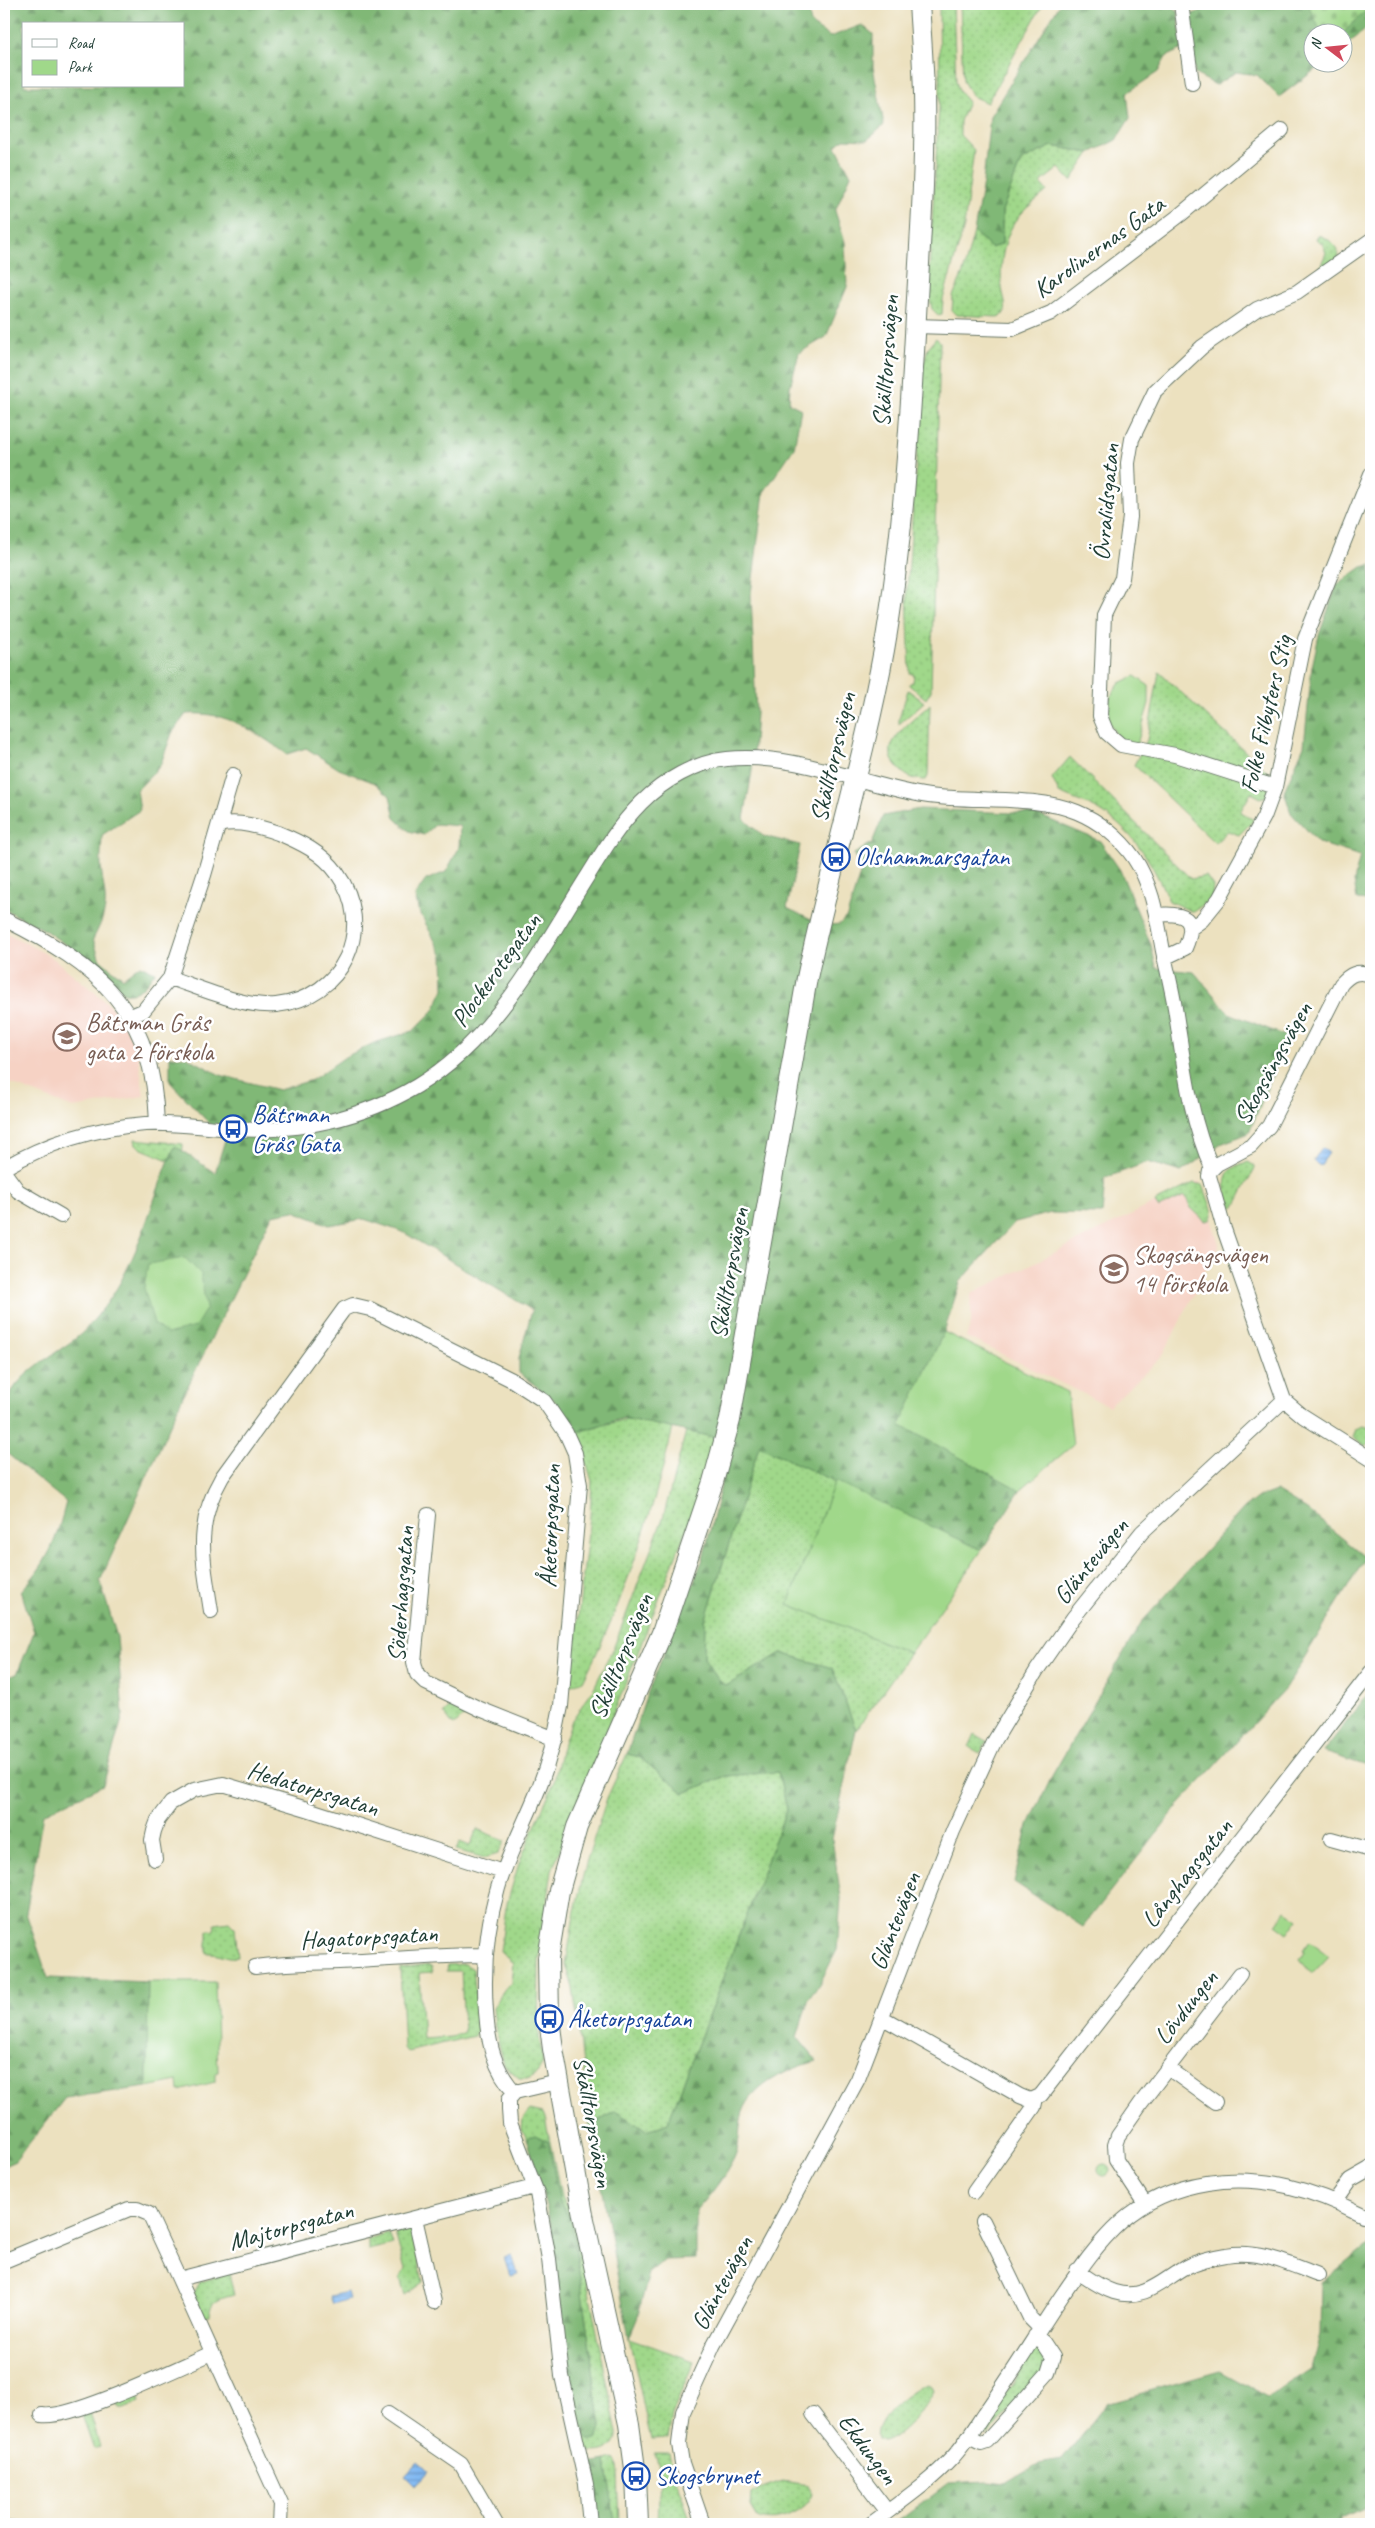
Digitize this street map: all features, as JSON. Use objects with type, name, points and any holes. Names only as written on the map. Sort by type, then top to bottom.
[{"type":"street","name":"Skälltorpsvägen","points":[[638,2524],[636,2476],[629,2424],[583,2215],[548,2019],[550,1940],[559,1891],[577,1827],[662,1633],[713,1482],[727,1428],[807,978],[821,913],[857,780],[884,648],[905,477],[915,326],[923,174],[924,93],[919,4]]},
{"type":"street","points":[[1181,4],[1192,83]]},
{"type":"street","name":"Karolinernas Gata","points":[[915,326],[1012,329],[1051,313],[1180,215],[1282,130]]},
{"type":"street","name":"Övralidsgatan","points":[[1275,787],[1175,755],[1121,745],[1107,733],[1100,716],[1104,615],[1122,578],[1130,517],[1128,463],[1132,439],[1155,391],[1202,347],[1257,309],[1304,288],[1371,240]]},
{"type":"street","name":"Folke Filbyters Stig","points":[[1191,928],[1202,920],[1219,899],[1264,817],[1275,787],[1306,639],[1371,474]]},
{"type":"street","points":[[1351,485],[1361,496]]},
{"type":"street","name":"Plockerotegatan","points":[[4,1168],[26,1155],[78,1136],[135,1125],[156,1124],[252,1130],[293,1128],[365,1110],[396,1097],[426,1080],[463,1052],[496,1017],[520,984],[608,844],[631,813],[657,789],[682,773],[722,760],[756,759],[781,762],[857,780]]},
{"type":"street","points":[[131,1016],[143,1011],[170,978],[233,775]]},
{"type":"street","points":[[857,780],[931,796],[1043,804],[1076,812],[1102,826],[1119,839],[1134,857],[1148,882],[1156,915],[1188,1092],[1196,1125],[1212,1168],[1209,1176],[1224,1229],[1284,1400],[1303,1416],[1371,1459]]},
{"type":"street","points":[[170,978],[234,998],[275,1005],[296,1001],[322,989],[344,965],[351,948],[354,924],[352,903],[347,889],[337,872],[324,858],[306,846],[264,828],[229,823],[219,825]]},
{"type":"street","points":[[1156,915],[1181,915],[1189,921],[1191,928],[1185,948],[1164,958]]},
{"type":"street","points":[[4,919],[58,948],[94,977],[121,1003],[131,1016],[148,1056],[154,1086],[156,1124]]},
{"type":"street","name":"Skogsängsvägen","points":[[1212,1168],[1251,1146],[1270,1126],[1341,984],[1352,974],[1363,972],[1371,975]]},
{"type":"street","points":[[4,1172],[18,1191],[61,1216]]},
{"type":"street","name":"Åketorpsgatan","points":[[211,1611],[203,1554],[204,1517],[212,1494],[222,1477],[339,1314],[353,1305],[370,1308],[533,1392],[544,1401],[556,1416],[575,1452],[580,1485],[561,1706],[555,1739],[538,1789],[503,1872],[489,1925],[485,1955],[488,2038],[498,2070],[515,2092]]},
{"type":"street","name":"Gläntevägen","points":[[703,2524],[682,2462],[679,2444],[683,2412],[713,2346],[858,2079],[953,1832],[996,1739],[1037,1670],[1073,1618],[1142,1532],[1284,1400]]},
{"type":"street","name":"Söderhagsgatan","points":[[428,1514],[414,1662],[417,1674],[426,1683],[480,1709],[555,1739]]},
{"type":"street","name":"Långhagsgatan","points":[[974,2192],[1034,2107],[1036,2098],[1063,2070],[1371,1672]]},
{"type":"street","name":"Hedatorpsgatan","points":[[155,1859],[152,1840],[154,1831],[158,1820],[171,1802],[194,1790],[223,1784],[503,1872]]},
{"type":"street","points":[[1331,1839],[1371,1850]]},
{"type":"street","name":"Hagatorpsgatan","points":[[255,1967],[279,1963],[338,1962],[440,1955],[485,1955]]},
{"type":"street","name":"Lövdungen","points":[[1145,2204],[1116,2160],[1116,2145],[1126,2123],[1240,1974]]},
{"type":"street","points":[[883,2018],[1020,2096],[1030,2100],[1036,2098]]},
{"type":"street","name":"Lövdungen","points":[[1168,2068],[1215,2102]]},
{"type":"street","points":[[558,2082],[515,2092],[509,2099],[510,2123],[537,2193],[549,2259],[562,2376],[586,2484],[590,2524]]},
{"type":"street","points":[[1335,2201],[1350,2180],[1371,2168]]},
{"type":"street","points":[[871,2524],[932,2478],[954,2457],[1077,2271],[1110,2230],[1145,2204],[1185,2187],[1240,2179],[1260,2180],[1288,2186],[1335,2201],[1363,2215]]},
{"type":"street","name":"Majtorpsgatan","points":[[178,2279],[534,2187]]},
{"type":"street","points":[[4,2261],[114,2214],[137,2208],[150,2214],[281,2504],[280,2524]]},
{"type":"street","points":[[415,2218],[434,2302]]},
{"type":"street","points":[[968,2437],[981,2443],[987,2441],[1048,2373],[1053,2357],[1037,2332],[984,2221]]},
{"type":"street","points":[[1077,2271],[1107,2289],[1132,2295],[1142,2294],[1156,2288],[1191,2265],[1233,2254],[1266,2257],[1318,2275]]},
{"type":"street","points":[[42,2415],[61,2415],[131,2388],[212,2353]]},
{"type":"street","points":[[388,2414],[461,2464],[496,2524]]},
{"type":"street","name":"Ekdungen","points":[[813,2414],[887,2511]]},
{"type":"shaded area","name":"Båtsman Grås gata 2 förskola","points":[[7,933],[53,958],[104,1000],[123,1020],[138,1055],[144,1096],[73,1108],[4,1081],[4,936]]},
{"type":"shaded area","name":"Skogsängsvägen 14 förskola","points":[[1199,1181],[1219,1244],[1162,1357],[1109,1406],[966,1337],[971,1324],[971,1294]]},
{"type":"green space","points":[[4,4],[807,4],[811,24],[830,37],[862,25],[873,34],[873,67],[884,125],[867,140],[844,139],[836,146],[851,175],[835,211],[845,242],[847,287],[826,337],[799,353],[790,387],[789,403],[801,409],[794,448],[764,492],[751,594],[756,713],[752,771],[744,819],[763,836],[800,845],[787,908],[823,926],[840,924],[847,916],[860,874],[854,854],[872,843],[883,816],[920,809],[1036,814],[1100,841],[1120,870],[1151,945],[1156,968],[1194,972],[1229,1013],[1288,1037],[1249,1133],[1223,1143],[1181,1172],[1148,1162],[1105,1178],[1102,1214],[1051,1213],[1015,1222],[960,1282],[944,1332],[900,1425],[1020,1490],[982,1550],[759,1446],[705,1621],[704,1658],[722,1684],[728,1685],[781,1653],[832,1668],[856,1730],[832,1839],[841,1898],[837,1950],[819,1985],[809,1998],[797,2037],[817,2061],[796,2068],[774,2079],[764,2085],[748,2102],[741,2117],[738,2147],[734,2158],[717,2186],[696,2211],[696,2259],[665,2260],[649,2272],[637,2319],[629,2338],[590,2127],[615,2111],[647,2131],[668,2123],[787,1808],[778,1772],[726,1776],[684,1793],[639,1757],[627,1754],[646,1697],[703,1559],[732,1441],[624,1418],[577,1432],[553,1399],[519,1373],[519,1358],[532,1310],[403,1232],[364,1219],[329,1225],[294,1211],[272,1215],[183,1396],[100,1581],[117,1637],[123,1715],[103,1785],[43,1814],[26,1913],[48,1978],[148,1982],[147,2087],[65,2098],[15,2161],[4,2166],[4,1678],[17,1674],[34,1632],[21,1591],[45,1560],[59,1528],[66,1502],[4,1451],[4,1409],[16,1385],[36,1366],[81,1334],[113,1294],[137,1247],[175,1146],[215,1173],[225,1140],[170,1082],[170,1056],[187,1057],[220,1075],[279,1090],[312,1080],[345,1057],[374,1043],[413,1031],[434,1010],[444,989],[443,956],[418,909],[415,895],[426,880],[446,872],[459,848],[460,826],[436,824],[424,835],[409,831],[395,818],[390,796],[375,783],[339,769],[306,748],[287,754],[251,730],[227,719],[201,714],[186,714],[172,733],[160,766],[137,790],[140,810],[102,835],[101,863],[105,903],[99,928],[93,939],[100,960],[123,978],[140,965],[155,972],[138,990],[124,993],[72,949],[43,929],[4,909]]},
{"type":"green space","points":[[939,4],[953,4],[956,81],[959,91],[968,102],[960,121],[960,135],[974,150],[964,227],[943,299],[942,314],[938,315],[932,309],[928,290],[940,91]]},
{"type":"green space","points":[[960,4],[1043,4],[987,103],[972,96],[963,81]]},
{"type":"green space","points":[[1060,4],[1169,4],[1178,11],[1182,49],[1166,57],[1158,72],[1127,93],[1130,118],[1116,140],[1090,153],[1052,146],[1021,161],[1002,211],[1002,244],[991,248],[974,232],[983,182],[990,116]]},
{"type":"green space","points":[[1204,4],[1371,4],[1371,25],[1352,41],[1352,22],[1302,22],[1302,72],[1312,72],[1279,97],[1257,75],[1236,72],[1216,85],[1195,74],[1187,16],[1204,10]]},
{"type":"green space","points":[[1308,4],[1371,4],[1352,24],[1352,22],[1316,22]]},
{"type":"green space","points":[[1052,146],[1090,153],[1071,181],[1059,168],[1040,183],[1047,191],[1024,211],[1010,230],[1004,249],[1001,269],[1005,304],[1004,314],[998,317],[956,315],[952,311],[953,296],[963,273],[974,232],[991,248],[1002,244],[1002,211],[1021,161]]},
{"type":"green space","points":[[1318,235],[1332,243],[1337,249],[1339,257],[1324,270],[1320,267],[1326,253],[1323,244],[1316,239]]},
{"type":"green space","points":[[936,338],[940,342],[931,691],[926,699],[909,685],[913,682],[914,675],[910,673],[907,592],[923,366],[928,348]]},
{"type":"green space","points":[[1371,565],[1371,898],[1368,901],[1357,900],[1354,881],[1360,856],[1319,843],[1291,813],[1284,791],[1304,746],[1312,667],[1319,635],[1337,585],[1362,567]]},
{"type":"green space","points":[[1159,672],[1272,776],[1267,796],[1261,798],[1251,793],[1240,812],[1254,820],[1239,835],[1228,831],[1215,843],[1134,765],[1147,740]]},
{"type":"green space","points":[[1135,676],[1149,686],[1149,703],[1137,744],[1121,742],[1108,721],[1110,697],[1120,683]]},
{"type":"green space","points":[[908,690],[924,702],[899,724],[899,719]]},
{"type":"green space","points":[[930,704],[928,776],[926,780],[917,779],[909,777],[899,769],[891,757],[891,748],[900,732]]},
{"type":"green space","points":[[1070,757],[1191,879],[1206,876],[1213,886],[1212,898],[1193,912],[1169,901],[1157,875],[1136,842],[1127,832],[1100,811],[1059,793],[1052,778]]},
{"type":"green space","points":[[135,1139],[183,1144],[182,1166],[140,1148],[136,1144]]},
{"type":"green space","points":[[1248,1162],[1255,1166],[1255,1168],[1233,1208],[1227,1193],[1226,1177],[1232,1169]]},
{"type":"green space","points":[[1194,1183],[1203,1185],[1213,1212],[1210,1220],[1205,1221],[1191,1208],[1185,1196],[1158,1208],[1155,1202]]},
{"type":"green space","points":[[185,1258],[201,1274],[206,1309],[195,1327],[167,1334],[154,1324],[144,1288],[148,1264]]},
{"type":"green space","points":[[944,1332],[1067,1392],[1073,1445],[1020,1490],[900,1425]]},
{"type":"green space","points":[[627,1419],[673,1428],[656,1493],[624,1589],[583,1681],[570,1686],[590,1516],[592,1481],[577,1432]]},
{"type":"green space","points":[[1362,1426],[1371,1428],[1371,1446],[1366,1444],[1365,1446],[1353,1438],[1356,1429]]},
{"type":"green space","points":[[686,1431],[717,1438],[701,1492],[552,1870],[539,1961],[538,2028],[543,2062],[538,2072],[530,2078],[519,2078],[504,2065],[495,2027],[493,2007],[511,1983],[513,1963],[500,1952],[506,1907],[519,1863],[554,1782],[561,1751],[572,1720],[594,1688],[615,1644],[663,1518]]},
{"type":"green space","points":[[759,1446],[835,1481],[788,1604],[910,1653],[856,1730],[832,1668],[781,1653],[728,1685],[722,1684],[704,1658],[705,1621]]},
{"type":"green space","points":[[835,1481],[982,1550],[910,1653],[788,1604]]},
{"type":"green space","points":[[1276,1491],[1307,1510],[1366,1557],[1285,1689],[1177,1807],[1083,1927],[1014,1882],[1026,1831],[1053,1774],[1141,1623],[1244,1508],[1257,1498]]},
{"type":"green space","points":[[1371,1691],[1371,1767],[1323,1752]]},
{"type":"green space","points":[[454,1703],[468,1709],[468,1713],[454,1725],[444,1713]]},
{"type":"green space","points":[[975,1734],[987,1741],[980,1753],[969,1747]]},
{"type":"green space","points":[[627,1754],[639,1756],[684,1793],[726,1776],[778,1772],[787,1808],[668,2123],[647,2131],[615,2111],[590,2127],[573,1988],[566,1964],[574,1915],[586,1863],[607,1798]]},
{"type":"green space","points":[[477,1829],[505,1841],[498,1854],[485,1858],[456,1850],[460,1842],[470,1846]]},
{"type":"green space","points":[[1286,1910],[1299,1919],[1288,1934],[1276,1925]]},
{"type":"green space","points":[[229,1922],[235,1928],[238,1957],[207,1953],[207,1931],[214,1930],[215,1924]]},
{"type":"green space","points":[[1309,1941],[1329,1956],[1312,1974],[1300,1960],[1305,1952],[1303,1950]]},
{"type":"green space","points":[[465,1964],[473,1969],[479,2029],[474,2036],[407,2052],[404,2048],[400,1969],[429,1965],[432,1967],[432,1972],[419,1973],[423,2039],[451,2037],[464,2032],[461,1971],[446,1971],[447,1965]]},
{"type":"green space","points":[[148,1982],[215,1982],[218,2072],[215,2073],[215,2082],[179,2091],[178,2081],[147,2087]]},
{"type":"green space","points":[[530,2110],[543,2113],[545,2118],[561,2195],[572,2216],[579,2241],[617,2433],[617,2438],[612,2447],[603,2451],[587,2451],[580,2431],[589,2440],[601,2427],[574,2236],[568,2214],[560,2202],[548,2141],[529,2137],[528,2141],[522,2129],[523,2118]]},
{"type":"green space","points":[[535,2135],[548,2141],[560,2202],[572,2222],[601,2427],[597,2440],[589,2440],[580,2431],[568,2371],[551,2224],[528,2141],[529,2137]]},
{"type":"green space","points":[[1102,2164],[1106,2164],[1110,2170],[1106,2176],[1102,2176],[1098,2172],[1098,2168]]},
{"type":"green space","points":[[409,2228],[412,2229],[423,2282],[405,2295],[400,2278],[405,2269],[395,2233]]},
{"type":"green space","points":[[387,2233],[390,2235],[393,2244],[368,2250],[368,2239]]},
{"type":"green space","points":[[1371,2242],[1371,2505],[1340,2518],[1340,2524],[893,2524],[948,2483],[988,2481],[1005,2483],[1037,2464],[1062,2460],[1107,2403],[1220,2371],[1268,2397],[1311,2369],[1320,2333],[1321,2283]]},
{"type":"green space","points":[[229,2273],[234,2295],[214,2303],[210,2316],[203,2317],[193,2293],[199,2282]]},
{"type":"green space","points":[[629,2338],[694,2361],[672,2415],[668,2439],[651,2440]]},
{"type":"green space","points":[[1038,2348],[1045,2352],[1048,2366],[988,2435],[982,2433],[1033,2350]]},
{"type":"green space","points":[[927,2384],[932,2386],[934,2391],[905,2429],[890,2440],[883,2442],[878,2440],[878,2432],[886,2415],[902,2399]]},
{"type":"green space","points":[[136,2393],[139,2402],[119,2408],[116,2402]]},
{"type":"green space","points":[[90,2412],[100,2447],[94,2449],[82,2415]]},
{"type":"green space","points":[[654,2453],[669,2453],[673,2473],[692,2524],[658,2524],[660,2474]]},
{"type":"green space","points":[[613,2459],[616,2461],[618,2472],[620,2524],[615,2524],[606,2461]]},
{"type":"green space","points":[[606,2461],[615,2524],[598,2524],[594,2487],[589,2464]]},
{"type":"green space","points":[[782,2481],[808,2485],[813,2493],[810,2500],[798,2511],[782,2518],[773,2520],[758,2517],[751,2505],[752,2495],[762,2488]]},
{"type":"green space","points":[[4,2510],[10,2521],[34,2524],[4,2524]]},
{"type":"water","points":[[1322,1148],[1329,1153],[1320,1166],[1313,1161]]},
{"type":"water","points":[[512,2255],[518,2274],[510,2276],[504,2258]]},
{"type":"water","points":[[347,2292],[349,2299],[333,2304],[330,2296]]},
{"type":"water","points":[[418,2462],[428,2471],[415,2486],[405,2476]]},
{"type":"place","name":"Olshammarsgatan","points":[[836,857]]},
{"type":"place","name":"Båtsman Grås gata 2 förskola","points":[[67,1037]]},
{"type":"place","name":"Båtsman Grås Gata","points":[[233,1129]]},
{"type":"place","name":"Skogsängsvägen 14 förskola","points":[[1114,1269]]},
{"type":"place","name":"Åketorpsgatan","points":[[549,2019]]},
{"type":"place","name":"Skogsbrynet","points":[[636,2476]]}]
